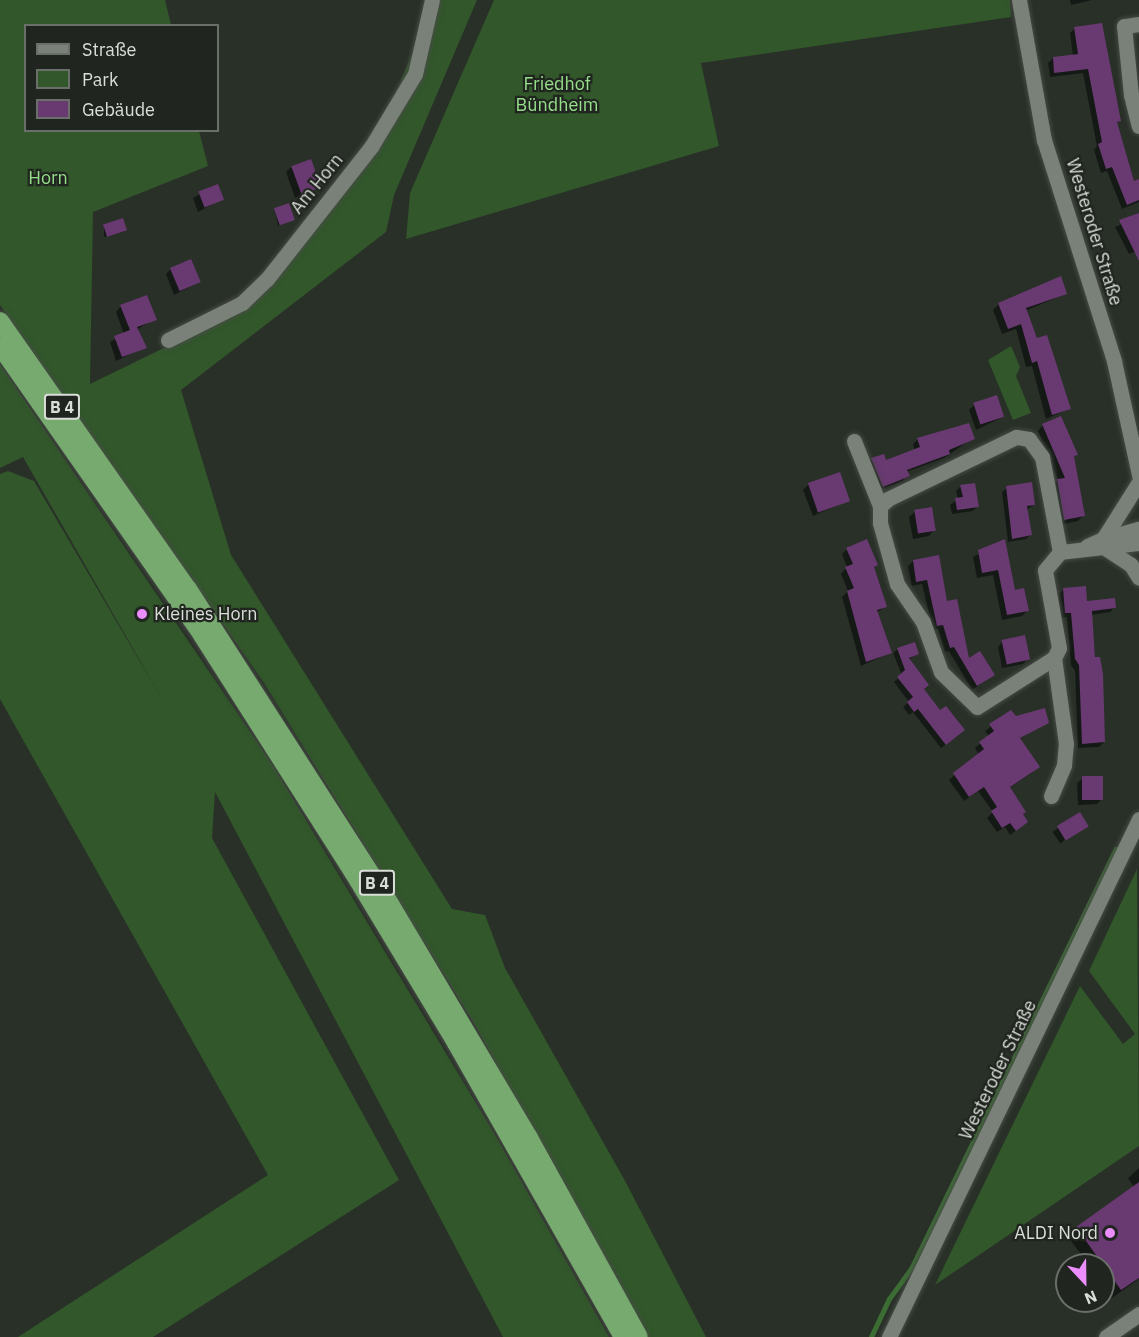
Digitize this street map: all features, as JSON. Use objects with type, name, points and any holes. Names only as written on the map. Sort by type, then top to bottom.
[{"type":"highway","name":"B 4","points":[[0,321],[29,373],[259,696],[386,897],[529,1138],[639,1337]]},
{"type":"highway","name":"B 4","points":[[0,346],[29,373]]},
{"type":"highway","name":"B 4","points":[[83,449],[353,872],[456,1043],[623,1337]]},
{"type":"street","name":"Am Horn","points":[[168,340],[242,303],[267,279],[371,147],[415,74],[432,0]]},
{"type":"street","name":"Westeroder Straße","points":[[1019,0],[1044,140],[1114,361],[1139,475]]},
{"type":"street","points":[[1139,24],[1125,26],[1134,67],[1139,126]]},
{"type":"street","points":[[880,506],[888,499],[1016,437],[1029,439],[1042,457],[1060,552]]},
{"type":"street","points":[[854,441],[880,506],[880,523],[897,584],[923,622],[941,672],[977,707],[1054,658],[1059,648],[1045,570],[1060,552],[1104,543],[1139,529]]},
{"type":"street","points":[[1104,543],[1139,482]]},
{"type":"street","points":[[1104,543],[1139,543]]},
{"type":"street","points":[[1104,543],[1131,565],[1139,578]]},
{"type":"street","points":[[1051,796],[1064,765],[1066,744],[1054,658]]},
{"type":"street","name":"Westeroder Straße","points":[[889,1337],[1139,819]]},
{"type":"street","points":[[1106,1337],[1139,1314]]},
{"type":"green space","name":"Horn","points":[[0,0],[165,0],[171,24],[24,24],[24,132],[199,132],[208,166],[93,212],[90,384],[248,307],[388,112],[434,0],[477,0],[394,195],[386,232],[181,390],[231,555],[452,909],[485,915],[505,968],[624,1179],[706,1337],[645,1337],[475,1025],[264,683],[0,305]]},
{"type":"green space","name":"Friedhof Bündheim","points":[[494,0],[1010,0],[1011,17],[701,63],[719,146],[406,239],[410,193]]},
{"type":"green space","points":[[1011,346],[1020,367],[1016,376],[1031,413],[1013,420],[988,360]]},
{"type":"green space","points":[[0,364],[272,764],[494,1133],[609,1337],[503,1337],[215,792],[212,838],[399,1180],[153,1337],[18,1337],[268,1175],[0,699],[0,474],[8,471],[34,481],[162,699],[23,457],[0,468]]},
{"type":"green space","points":[[1137,869],[1139,1146],[935,1285],[1080,986],[1123,1044],[1135,1034],[1089,971]]},
{"type":"building","points":[[1102,23],[1121,121],[1117,122],[1134,181],[1139,179],[1139,200],[1127,205],[1112,167],[1106,169],[1098,144],[1102,142],[1088,69],[1054,73],[1053,57],[1078,54],[1074,27]]},
{"type":"building","points":[[311,159],[321,187],[302,194],[291,166]]},
{"type":"building","points":[[218,184],[224,200],[204,207],[198,192]]},
{"type":"building","points":[[289,203],[295,220],[280,225],[274,208]]},
{"type":"building","points":[[1139,213],[1139,261],[1119,220]]},
{"type":"building","points":[[123,218],[127,230],[107,237],[103,224]]},
{"type":"building","points":[[191,259],[201,282],[180,291],[170,268]]},
{"type":"building","points":[[1061,276],[1067,294],[1026,308],[1037,338],[1047,335],[1071,409],[1052,415],[1037,361],[1032,363],[1021,324],[1008,329],[998,303]]},
{"type":"building","points":[[147,295],[157,320],[137,327],[147,348],[122,357],[114,336],[130,330],[120,305]]},
{"type":"building","points":[[997,395],[1004,417],[980,425],[973,403]]},
{"type":"building","points":[[1061,416],[1078,455],[1074,456],[1085,516],[1064,520],[1057,479],[1065,478],[1042,424]]},
{"type":"building","points":[[969,423],[975,439],[949,450],[950,454],[907,470],[910,476],[883,487],[871,458],[884,454],[886,460],[920,447],[917,438]]},
{"type":"building","points":[[840,472],[850,501],[818,512],[808,483]]},
{"type":"building","points":[[1032,482],[1035,505],[1027,506],[1032,535],[1012,539],[1006,486]]},
{"type":"building","points":[[975,483],[979,507],[957,510],[955,498],[963,497],[960,485]]},
{"type":"building","points":[[932,507],[936,531],[918,534],[914,510]]},
{"type":"building","points":[[867,539],[878,565],[874,567],[887,607],[877,610],[892,653],[866,662],[847,591],[854,588],[845,567],[853,564],[846,548]]},
{"type":"building","points":[[1005,539],[1015,590],[1024,588],[1029,611],[1007,615],[998,570],[982,573],[978,550]]},
{"type":"building","points":[[939,555],[947,601],[957,599],[969,658],[980,651],[995,675],[977,686],[954,647],[950,648],[943,625],[937,626],[927,580],[916,582],[913,560]]},
{"type":"building","points":[[1086,586],[1087,601],[1115,598],[1116,608],[1092,611],[1095,657],[1100,657],[1103,674],[1105,742],[1082,744],[1079,665],[1075,659],[1071,613],[1065,613],[1063,588]]},
{"type":"building","points":[[1025,635],[1030,659],[1007,664],[1002,640]]},
{"type":"building","points":[[915,642],[919,654],[909,658],[929,685],[924,689],[940,710],[946,706],[965,730],[946,745],[918,709],[914,712],[907,702],[913,697],[897,677],[905,670],[897,648]]},
{"type":"building","points":[[1045,708],[1049,723],[1020,738],[1040,767],[1010,787],[1026,812],[1023,814],[1028,822],[1016,831],[1010,823],[1002,828],[991,811],[997,807],[984,787],[969,797],[953,773],[984,749],[979,742],[994,731],[989,724],[1011,710],[1016,716]]},
{"type":"building","points":[[1082,776],[1103,776],[1103,800],[1082,800]]},
{"type":"building","points":[[1080,812],[1089,827],[1066,840],[1057,826]]},
{"type":"building","name":"ALDI Nord","points":[[1139,1182],[1139,1278],[1121,1290],[1115,1282],[1115,1253],[1095,1253],[1076,1227]]},
{"type":"waterway","points":[[871,1337],[889,1299],[911,1269],[1116,849]]},
{"type":"place","name":"Kleines Horn","points":[[142,614]]},
{"type":"place","name":"ALDI Nord","points":[[1110,1233]]}]
